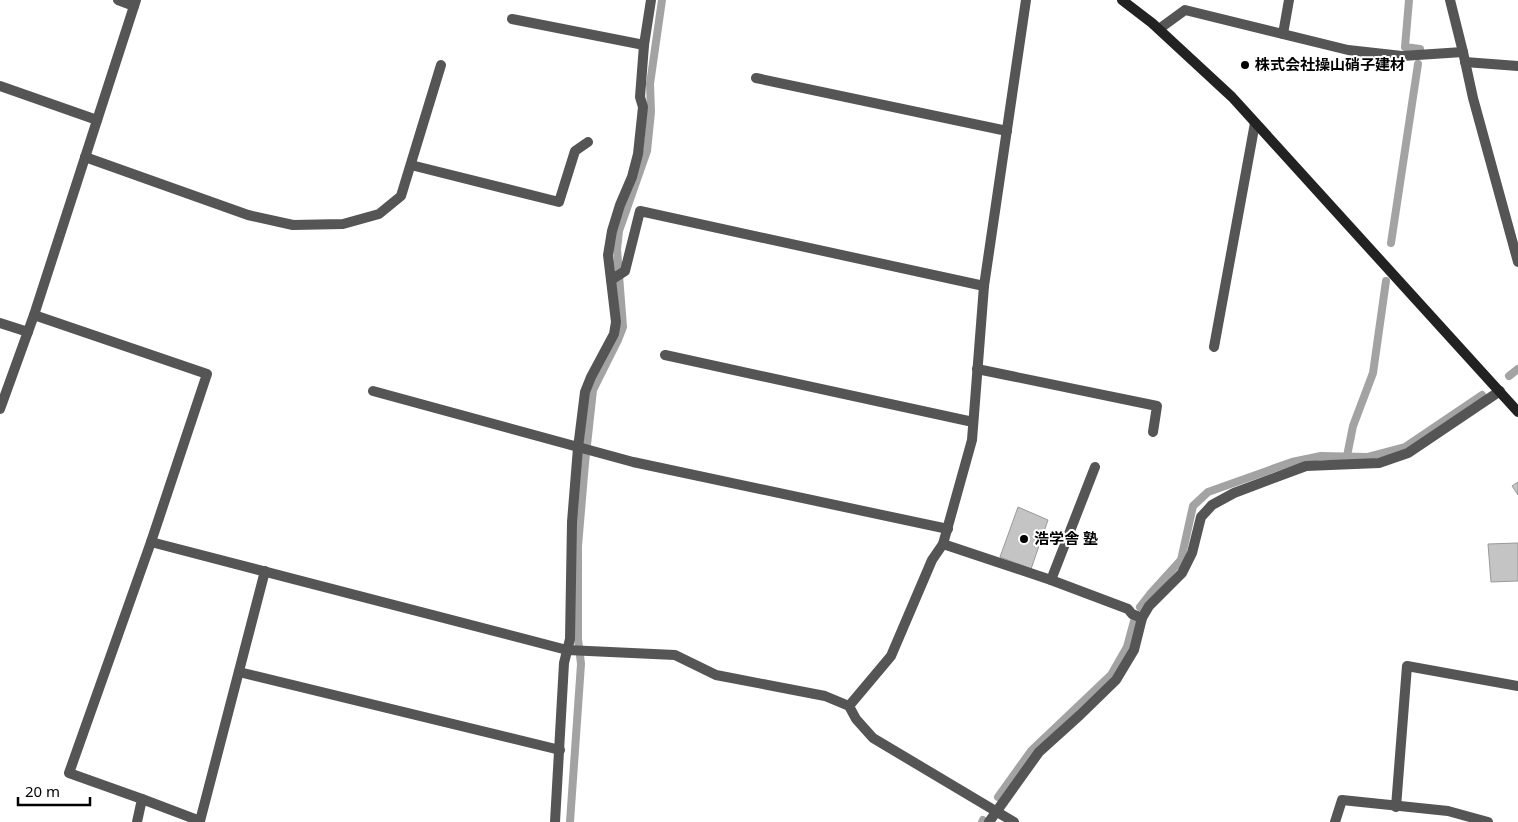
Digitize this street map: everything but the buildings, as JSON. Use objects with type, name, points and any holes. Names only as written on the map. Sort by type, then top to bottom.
[{"type":"street","points":[[0,409],[34,314],[135,3],[118,0]]},
{"type":"street","points":[[574,650],[570,639],[572,522],[583,449],[585,392],[591,376],[614,334],[616,322],[616,277],[608,254],[612,231],[620,205],[632,177],[638,154],[643,107],[640,97],[644,45],[651,0]]},
{"type":"street","points":[[849,706],[892,656],[932,560],[943,544],[972,440],[984,286],[1026,0]]},
{"type":"street","points":[[1122,0],[1159,29],[1232,97],[1518,412]]},
{"type":"street","points":[[1283,34],[1289,0]]},
{"type":"street","points":[[1450,0],[1473,98],[1518,262]]},
{"type":"street","points":[[1159,29],[1185,10],[1348,50],[1402,56],[1464,57],[1518,66]]},
{"type":"street","points":[[512,19],[644,45]]},
{"type":"street","points":[[85,157],[248,215],[293,225],[343,224],[379,214],[401,196],[441,65]]},
{"type":"street","points":[[756,78],[1007,131]]},
{"type":"street","points":[[0,86],[97,120]]},
{"type":"street","points":[[1214,347],[1255,123]]},
{"type":"street","points":[[410,165],[559,202],[575,151],[588,142]]},
{"type":"street","points":[[616,277],[626,271],[640,212],[984,286]]},
{"type":"street","points":[[34,314],[207,374],[151,542],[69,773],[200,821],[265,571]]},
{"type":"street","points":[[0,323],[28,332]]},
{"type":"street","points":[[665,355],[973,422]]},
{"type":"street","points":[[977,369],[1157,406],[1153,432]]},
{"type":"street","points":[[373,391],[633,462],[948,529]]},
{"type":"street","points":[[989,822],[1038,752],[1116,680],[1134,650],[1142,618],[1149,606],[1182,573],[1192,553],[1202,517],[1212,505],[1234,493],[1306,466],[1379,463],[1408,453],[1500,392]]},
{"type":"street","points":[[1051,580],[1095,467]]},
{"type":"street","points":[[151,542],[574,650],[675,655],[716,675],[825,696],[849,706],[856,719],[873,738],[1014,822]]},
{"type":"street","points":[[943,544],[1051,580],[1128,609],[1132,614],[1142,618]]},
{"type":"street","points":[[555,822],[564,664],[574,650]]},
{"type":"street","points":[[1396,807],[1408,666],[1518,686]]},
{"type":"street","points":[[239,672],[560,750]]},
{"type":"street","points":[[137,822],[142,799]]},
{"type":"street","points":[[1335,822],[1342,800],[1448,812],[1488,822]]},
{"type":"waterway","points":[[570,822],[581,664],[578,639],[578,546],[593,390],[623,327],[617,249],[619,231],[647,151],[651,112],[650,84],[662,0]]},
{"type":"waterway","points":[[1409,0],[1405,47],[1420,49]]},
{"type":"waterway","points":[[1391,243],[1418,64]]},
{"type":"waterway","points":[[1347,456],[1353,426],[1373,373],[1386,281]]},
{"type":"waterway","points":[[1509,376],[1518,369]]},
{"type":"waterway","points":[[1140,607],[1181,560],[1193,506],[1208,492],[1292,462],[1321,456],[1367,457],[1405,447],[1482,395]]},
{"type":"waterway","points":[[998,797],[1031,751],[1111,675],[1127,647],[1134,621]]},
{"type":"place","name":"株式会社操山硝子建材","points":[[1245,65]]},
{"type":"place","name":"浩学舎 塾","points":[[1024,539]]}]
